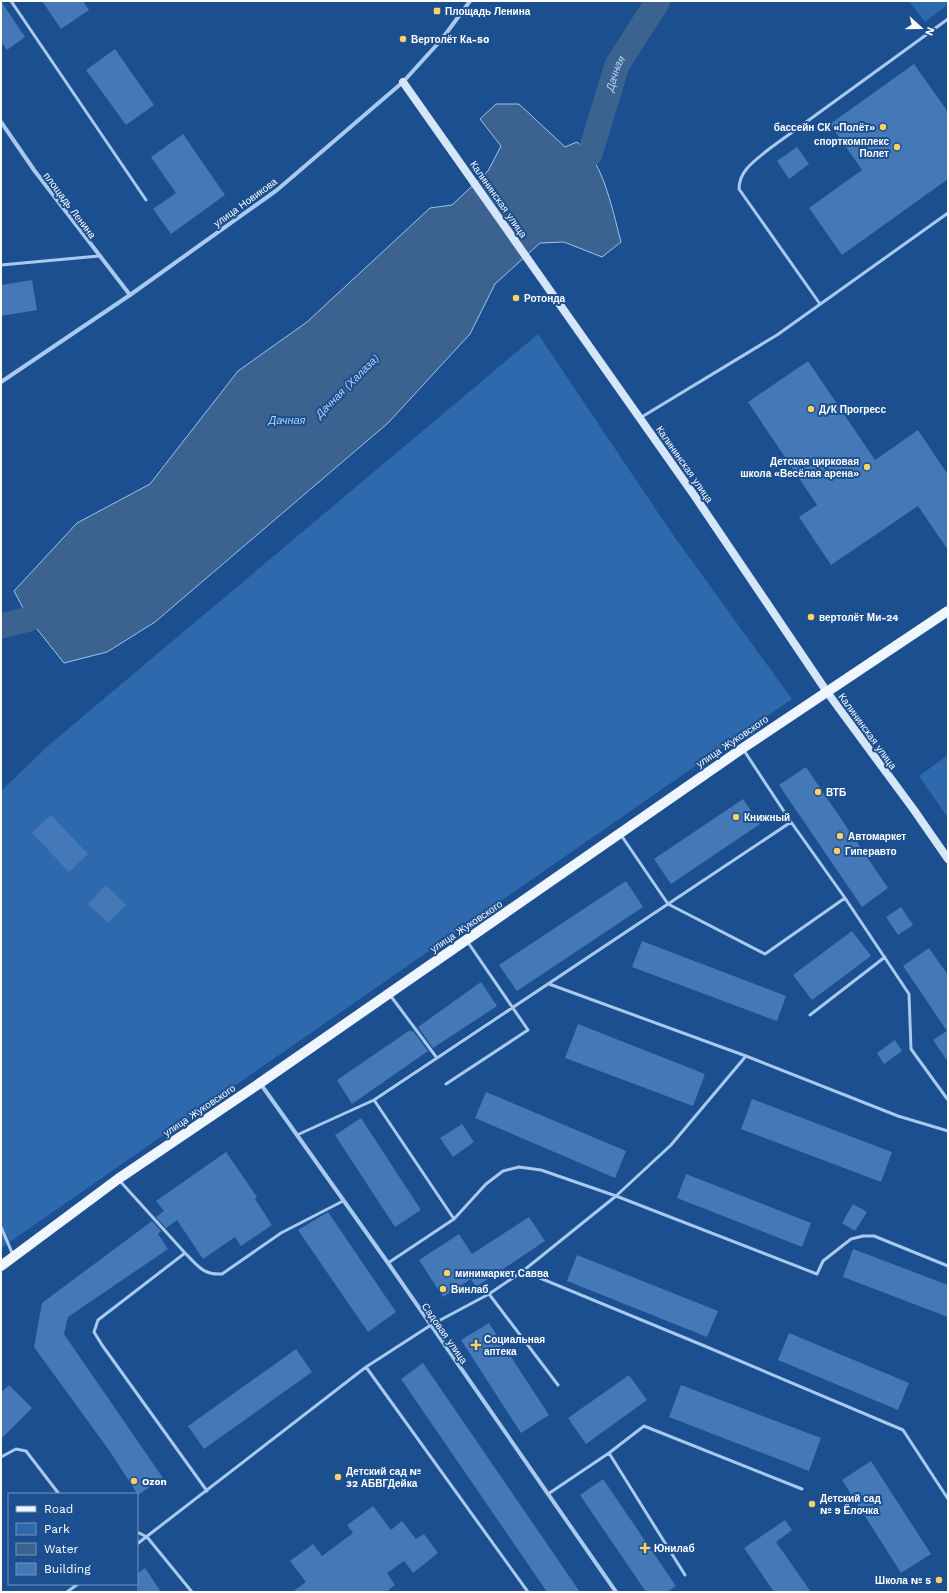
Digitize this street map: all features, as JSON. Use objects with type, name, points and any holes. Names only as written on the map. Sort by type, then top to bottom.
[{"type":"main road","name":"улица Жуковского","points":[[1,1266],[118,1179],[260,1083],[743,748],[948,611]]},
{"type":"street","name":"улица Новикова","points":[[1,382],[130,295],[277,190],[403,82],[442,39],[470,1]]},
{"type":"street","name":"Калининская улица","points":[[403,82],[460,160],[694,495],[827,692],[914,810],[948,859]]},
{"type":"street","name":"площадь Ленина","points":[[1,122],[34,170],[130,295]]},
{"type":"street","name":"Садовая улица","points":[[260,1083],[296,1136],[388,1263],[616,1592]]},
{"type":"lane","points":[[11,1],[146,200]]},
{"type":"lane","points":[[820,304],[739,189],[739,182],[742,175],[751,164],[769,149],[948,19]]},
{"type":"lane","points":[[640,418],[777,335],[948,213]]},
{"type":"lane","points":[[1,265],[99,256]]},
{"type":"lane","points":[[743,748],[791,822],[845,898],[909,994],[911,1049],[948,1100]]},
{"type":"lane","points":[[296,1136],[374,1100],[791,822]]},
{"type":"lane","points":[[620,834],[668,904],[765,954],[845,898]]},
{"type":"lane","points":[[446,1084],[528,1030],[466,940]]},
{"type":"lane","points":[[810,1015],[885,957]]},
{"type":"lane","points":[[549,984],[746,1056],[898,1116],[948,1131]]},
{"type":"lane","points":[[388,994],[437,1058]]},
{"type":"lane","points":[[138,1543],[366,1367],[431,1326],[489,1294],[523,1271],[616,1196],[671,1145],[746,1056]]},
{"type":"lane","points":[[374,1100],[454,1219]]},
{"type":"lane","points":[[388,1263],[454,1219],[486,1184],[503,1171],[520,1167],[541,1170],[616,1196],[817,1274],[823,1261],[851,1239],[863,1236],[874,1236],[948,1266]]},
{"type":"lane","points":[[118,1179],[185,1253],[203,1270],[212,1274],[222,1274],[281,1234],[343,1201]]},
{"type":"lane","points":[[1,1228],[14,1257]]},
{"type":"lane","points":[[185,1253],[98,1320],[94,1332],[206,1491]]},
{"type":"lane","points":[[523,1271],[902,1430],[948,1499]]},
{"type":"lane","points":[[489,1294],[558,1385]]},
{"type":"lane","points":[[366,1367],[528,1592]]},
{"type":"lane","points":[[548,1494],[609,1453],[644,1426],[802,1489]]},
{"type":"lane","points":[[1,1457],[16,1449],[26,1451],[58,1493]]},
{"type":"lane","points":[[609,1453],[685,1575]]},
{"type":"lane","points":[[138,1532],[147,1537],[192,1592]]},
{"type":"lane","points":[[67,1592],[77,1585]]},
{"type":"green space","points":[[909,1],[948,1],[948,4],[925,22]]},
{"type":"green space","points":[[538,334],[673,535],[792,699],[1,1248],[1,791],[50,744]]},
{"type":"green space","points":[[948,755],[948,818],[919,776]]},
{"type":"water","name":"Дачная","points":[[496,104],[519,104],[565,147],[577,142],[587,151],[601,174],[621,242],[602,257],[564,242],[540,243],[495,284],[470,334],[388,423],[155,622],[107,652],[64,663],[29,619],[14,591],[77,523],[150,484],[238,371],[307,322],[430,208],[452,205],[488,171],[501,146],[480,119]]},
{"type":"building","points":[[1,1],[25,37],[7,50],[1,41]]},
{"type":"building","points":[[42,1],[83,1],[89,10],[61,29]]},
{"type":"building","points":[[115,49],[154,105],[126,125],[86,70]]},
{"type":"building","name":"спорткомплекс Полет","points":[[914,64],[948,112],[948,179],[842,255],[809,208],[862,170],[830,124]]},
{"type":"building","points":[[183,134],[225,195],[171,234],[153,209],[176,193],[151,157]]},
{"type":"building","points":[[797,147],[809,164],[789,179],[777,161]]},
{"type":"building","points":[[32,280],[37,310],[1,316],[1,285]]},
{"type":"building","name":"Детская цирковая школа «Весёлая арена»","points":[[808,361],[875,460],[918,430],[948,475],[948,550],[918,506],[831,565],[799,517],[817,505],[748,402]]},
{"type":"building","points":[[806,767],[888,888],[862,907],[779,785]]},
{"type":"building","points":[[743,799],[760,824],[671,884],[654,859]]},
{"type":"building","points":[[51,815],[88,854],[69,872],[32,833]]},
{"type":"building","points":[[626,881],[643,907],[517,991],[499,965]]},
{"type":"building","points":[[106,885],[126,905],[108,923],[88,904]]},
{"type":"building","points":[[901,907],[913,925],[898,935],[886,917]]},
{"type":"building","points":[[852,931],[871,956],[812,1000],[793,975]]},
{"type":"building","points":[[642,941],[786,996],[777,1021],[632,967]]},
{"type":"building","points":[[929,948],[948,975],[948,1062],[933,1040],[947,1031],[903,966]]},
{"type":"building","points":[[481,982],[497,1006],[433,1048],[418,1027]]},
{"type":"building","points":[[578,1024],[705,1074],[693,1106],[565,1058]]},
{"type":"building","points":[[410,1030],[411,1032],[413,1031],[428,1051],[352,1104],[337,1080]]},
{"type":"building","points":[[895,1040],[902,1051],[884,1064],[877,1053]]},
{"type":"building","points":[[486,1092],[626,1151],[615,1178],[475,1118]]},
{"type":"building","points":[[752,1099],[892,1152],[881,1182],[741,1129]]},
{"type":"building","points":[[361,1118],[421,1210],[395,1227],[335,1135]]},
{"type":"building","points":[[462,1124],[474,1142],[453,1157],[440,1138]]},
{"type":"building","points":[[226,1152],[257,1197],[255,1199],[272,1225],[241,1246],[235,1237],[203,1259],[177,1220],[166,1228],[156,1217],[164,1211],[156,1201]]},
{"type":"building","points":[[686,1174],[811,1223],[802,1247],[677,1198]]},
{"type":"building","points":[[853,1204],[867,1212],[855,1231],[842,1223]]},
{"type":"building","points":[[328,1212],[396,1312],[368,1332],[298,1230]]},
{"type":"building","points":[[529,1217],[545,1241],[476,1287],[471,1279],[443,1297],[419,1260],[459,1234],[472,1254]]},
{"type":"building","points":[[152,1221],[161,1231],[158,1234],[168,1249],[68,1317],[64,1334],[163,1478],[138,1495],[111,1453],[34,1347],[42,1303]]},
{"type":"building","points":[[853,1249],[948,1285],[948,1317],[843,1277]]},
{"type":"building","points":[[577,1255],[718,1311],[707,1337],[567,1281]]},
{"type":"building","points":[[489,1323],[549,1415],[521,1433],[461,1340]]},
{"type":"building","points":[[789,1333],[909,1383],[898,1410],[778,1360]]},
{"type":"building","points":[[296,1349],[312,1372],[204,1449],[188,1426]]},
{"type":"building","points":[[423,1363],[580,1592],[547,1592],[401,1379]]},
{"type":"building","points":[[629,1375],[647,1400],[586,1444],[568,1418]]},
{"type":"building","points":[[9,1385],[32,1408],[1,1439],[1,1392]]},
{"type":"building","points":[[681,1385],[821,1438],[809,1471],[669,1417]]},
{"type":"building","points":[[871,1461],[931,1554],[901,1573],[842,1480]]},
{"type":"building","points":[[603,1479],[676,1586],[667,1592],[646,1592],[580,1495]]},
{"type":"building","points":[[373,1506],[391,1530],[402,1521],[416,1539],[424,1534],[438,1553],[413,1573],[404,1561],[387,1573],[395,1585],[386,1592],[292,1592],[306,1582],[290,1561],[313,1544],[322,1556],[353,1533],[347,1525]]},
{"type":"building","points":[[785,1520],[792,1530],[776,1542],[811,1592],[774,1592],[744,1548]]},
{"type":"building","points":[[145,1568],[161,1592],[137,1592],[138,1573]]},
{"type":"waterway","name":"Дачная","points":[[563,174],[590,154],[617,65],[658,1]]},
{"type":"waterway","name":"Дачная (Халаза)","points":[[1,626],[29,619],[53,595]]},
{"type":"place","name":"Площадь Ленина","points":[[437,11]]},
{"type":"place","name":"Вертолёт Ка-50","points":[[403,39]]},
{"type":"place","name":"бассейн СК «Полёт»","points":[[883,127]]},
{"type":"place","name":"спорткомплекс Полет","points":[[897,147]]},
{"type":"place","name":"Ротонда","points":[[516,298]]},
{"type":"place","name":"Д/К Прогресс","points":[[811,409]]},
{"type":"place","name":"Детская цирковая школа «Весёлая арена»","points":[[867,467]]},
{"type":"place","name":"вертолёт Ми-24","points":[[811,617]]},
{"type":"place","name":"ВТБ","points":[[818,792]]},
{"type":"place","name":"Книжный","points":[[736,817]]},
{"type":"place","name":"Автомаркет","points":[[840,836]]},
{"type":"place","name":"Гиперавто","points":[[837,851]]},
{"type":"place","name":"минимаркет Савва","points":[[447,1273]]},
{"type":"place","name":"Винлаб","points":[[443,1289]]},
{"type":"place","name":"Социальная аптека","points":[[476,1345]]},
{"type":"place","name":"Детский сад № 32 АБВГДейка","points":[[338,1477]]},
{"type":"place","name":"Ozon","points":[[134,1481]]},
{"type":"place","name":"Детский сад № 9 Ёлочка","points":[[812,1504]]},
{"type":"place","name":"Юнилаб","points":[[645,1548]]},
{"type":"place","name":"Школа № 5","points":[[939,1580]]}]
